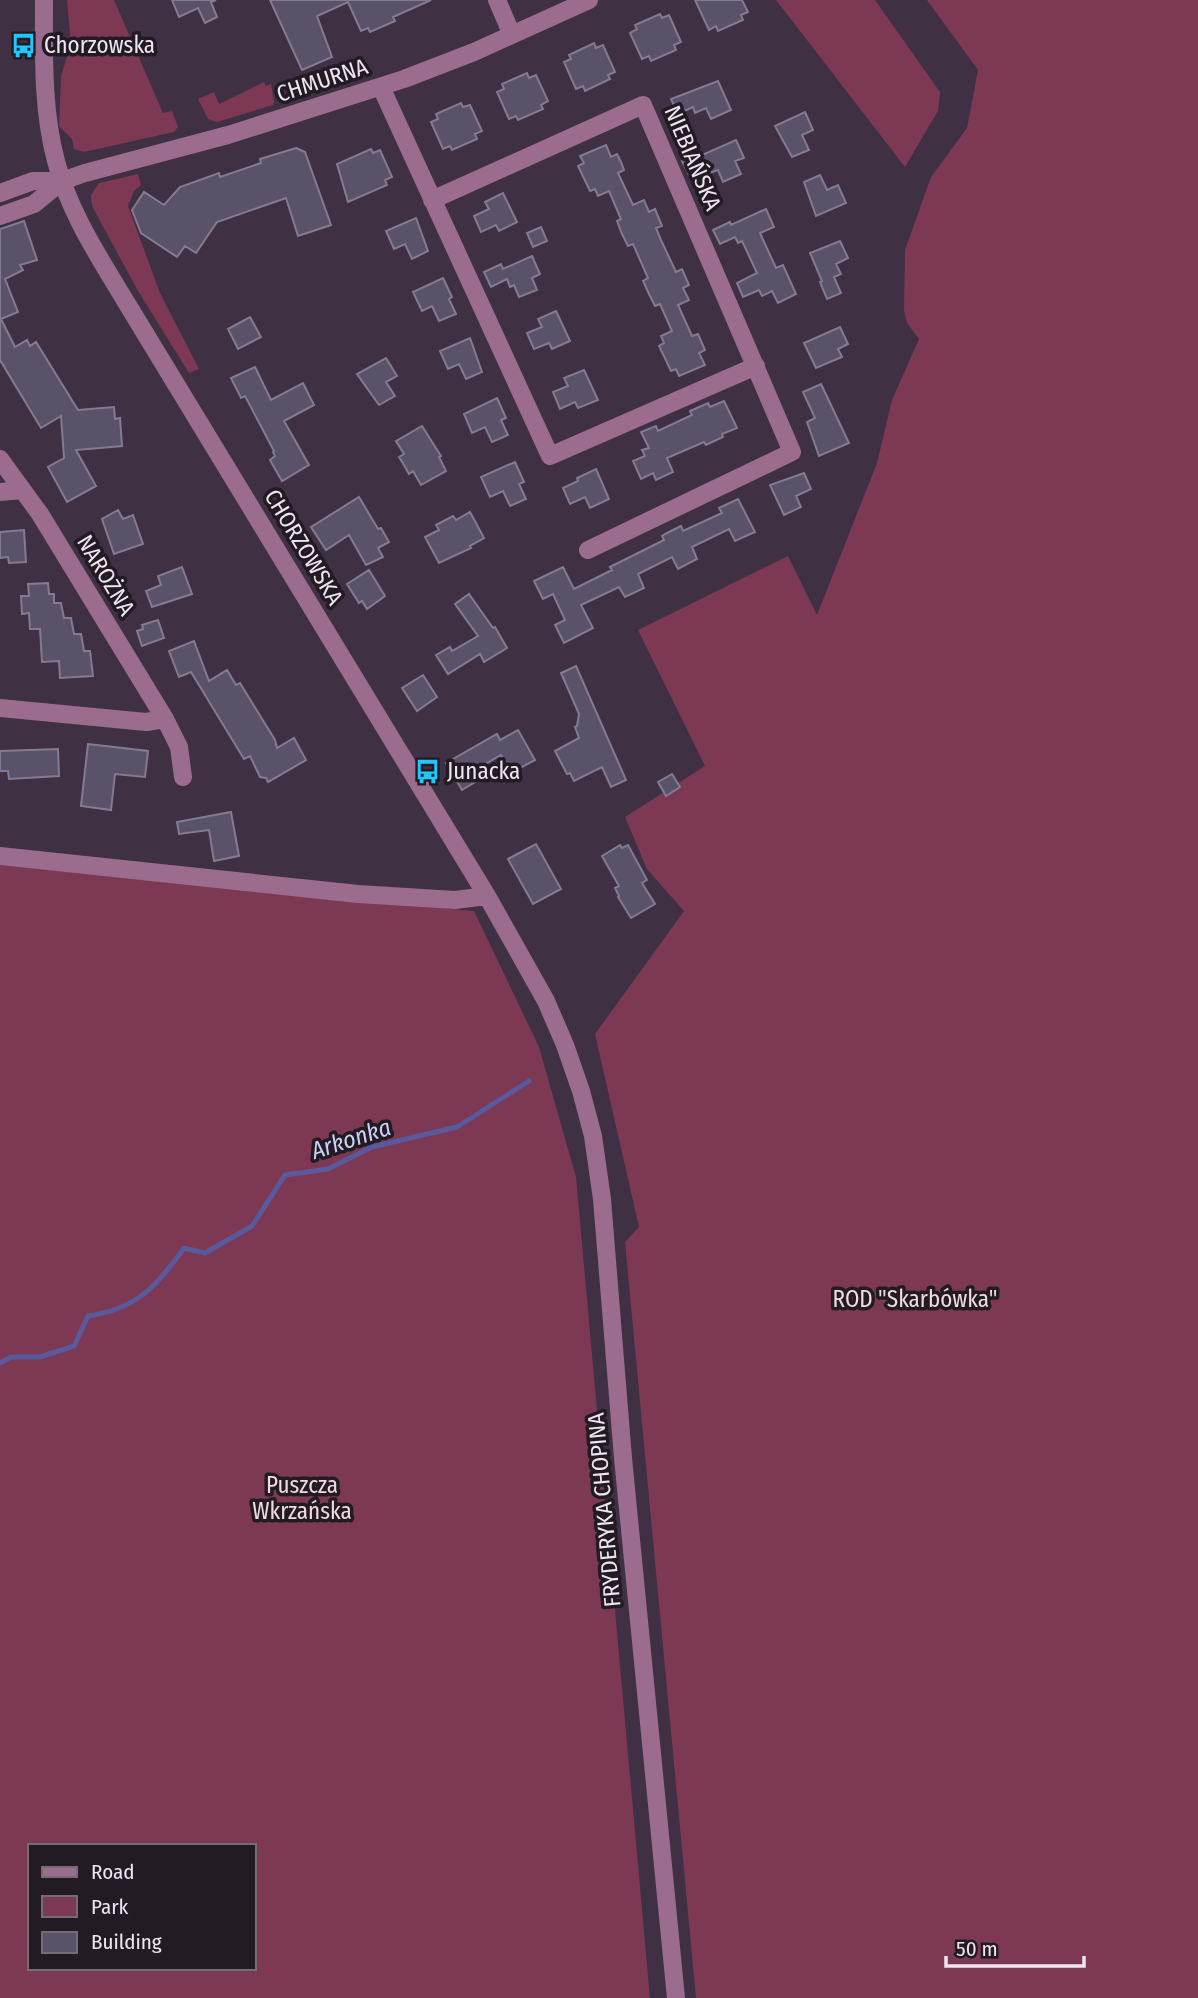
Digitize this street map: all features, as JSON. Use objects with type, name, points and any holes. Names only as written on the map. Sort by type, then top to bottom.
[{"type":"street","name":"CHORZOWSKA","points":[[44,0],[44,79],[52,141],[62,181],[79,221],[125,302],[487,896],[556,1023]]},
{"type":"street","points":[[496,0],[512,36]]},
{"type":"street","name":"CHMURNA","points":[[62,181],[114,164],[256,127],[381,87],[512,36],[589,0]]},
{"type":"street","points":[[381,87],[550,456],[756,366]]},
{"type":"street","name":"NIEBIAŃSKA","points":[[432,200],[643,105],[792,452],[587,550]]},
{"type":"street","points":[[0,193],[33,181],[62,181]]},
{"type":"street","points":[[0,216],[34,204],[62,181]]},
{"type":"street","name":"NAROŻNA","points":[[0,460],[40,514],[165,719],[179,747],[183,777]]},
{"type":"street","points":[[0,492],[22,490]]},
{"type":"street","points":[[0,708],[146,722],[165,719]]},
{"type":"street","points":[[0,856],[358,894],[456,900],[487,896]]},
{"type":"street","name":"FRYDERYKA CHOPINA","points":[[556,1023],[581,1091],[593,1136],[600,1178],[623,1458],[676,1998]]},
{"type":"green space","points":[[67,0],[114,0],[163,113],[172,111],[178,127],[174,132],[84,152],[74,149],[72,139],[59,126],[61,76],[71,44]]},
{"type":"green space","points":[[776,0],[875,0],[940,92],[938,111],[905,167]]},
{"type":"green space","name":"ROD \"Skarbówka\"","points":[[927,0],[1198,0],[1198,1998],[696,1998],[625,1242],[639,1227],[595,1034],[684,911],[647,869],[625,817],[705,766],[638,630],[788,556],[817,615],[877,463],[892,400],[919,339],[907,323],[904,310],[905,250],[931,177],[967,128],[978,70]]},
{"type":"green space","points":[[264,82],[266,86],[271,84],[273,105],[217,122],[208,119],[198,99],[214,92],[219,104]]},
{"type":"green space","points":[[138,174],[141,185],[134,191],[128,206],[160,293],[199,369],[189,373],[138,291],[92,206],[91,195],[99,183]]},
{"type":"green space","name":"Puszcza Wkrzańska","points":[[0,865],[474,911],[539,1047],[576,1177],[650,1998],[0,1998]]},
{"type":"building","points":[[172,0],[216,0],[211,2],[217,17],[205,23],[198,8],[179,17]]},
{"type":"building","points":[[270,0],[431,0],[393,17],[395,21],[370,32],[368,28],[361,31],[348,2],[317,16],[332,57],[302,70]]},
{"type":"building","points":[[695,0],[742,0],[748,12],[741,15],[743,20],[718,31],[716,26],[709,30]]},
{"type":"building","points":[[660,14],[662,18],[669,15],[681,42],[674,45],[676,50],[651,61],[649,56],[642,59],[630,33],[637,29],[635,25]]},
{"type":"building","points":[[594,43],[596,48],[603,45],[615,72],[608,75],[610,79],[585,91],[583,86],[576,89],[564,62],[571,59],[569,55]]},
{"type":"building","points":[[527,73],[529,78],[536,75],[548,101],[541,105],[543,109],[518,120],[516,116],[509,119],[497,92],[504,89],[502,84]]},
{"type":"building","points":[[718,81],[731,110],[711,119],[706,108],[695,113],[693,107],[678,114],[671,99]]},
{"type":"building","points":[[461,103],[463,107],[470,105],[482,131],[475,134],[477,139],[452,150],[450,146],[443,149],[431,122],[438,119],[436,114]]},
{"type":"building","points":[[805,112],[813,130],[802,135],[809,150],[792,157],[775,126]]},
{"type":"building","points":[[736,140],[744,158],[735,161],[741,174],[723,182],[718,170],[707,174],[704,168],[689,175],[682,161]]},
{"type":"building","points":[[606,145],[611,157],[617,154],[621,162],[624,170],[618,173],[633,205],[644,200],[649,212],[655,209],[662,226],[656,228],[661,240],[676,272],[682,269],[689,285],[683,288],[689,300],[678,305],[692,336],[698,334],[705,350],[699,353],[705,365],[679,376],[676,369],[671,371],[659,346],[664,343],[661,336],[672,331],[660,304],[655,306],[643,281],[648,278],[633,244],[628,246],[622,234],[617,221],[621,219],[609,191],[598,196],[595,189],[590,191],[578,166],[584,163],[580,156]]},
{"type":"building","points":[[296,148],[305,152],[331,225],[298,236],[286,198],[217,222],[196,253],[185,246],[177,257],[141,233],[132,210],[144,192],[164,205],[180,187],[219,173],[220,177],[261,163],[260,159]]},
{"type":"building","points":[[371,149],[373,153],[380,150],[392,177],[385,180],[387,185],[348,202],[337,164]]},
{"type":"building","points":[[820,175],[827,190],[838,185],[846,203],[816,216],[804,182]]},
{"type":"building","points":[[503,193],[517,222],[499,231],[496,225],[481,232],[474,216],[489,209],[485,202]]},
{"type":"building","points":[[766,209],[774,227],[760,233],[776,268],[783,265],[796,294],[778,303],[772,291],[762,296],[759,290],[743,297],[737,283],[757,273],[742,241],[738,243],[735,237],[720,244],[713,230]]},
{"type":"building","points":[[416,218],[428,251],[412,259],[405,244],[394,249],[386,231]]},
{"type":"building","points":[[24,221],[37,260],[20,265],[23,270],[5,279],[18,312],[1,319],[15,347],[27,340],[30,346],[36,342],[78,410],[114,407],[115,419],[120,418],[122,446],[76,450],[96,486],[67,502],[48,467],[64,458],[61,416],[41,428],[0,360],[0,229]]},
{"type":"building","points":[[541,227],[547,241],[533,247],[527,233]]},
{"type":"building","points":[[840,241],[848,258],[836,264],[841,274],[834,277],[841,293],[827,299],[810,253]]},
{"type":"building","points":[[532,256],[540,274],[532,278],[537,290],[519,297],[514,285],[510,287],[507,279],[491,287],[484,272],[501,264],[503,269]]},
{"type":"building","points":[[443,278],[456,314],[439,321],[432,306],[422,311],[413,292]]},
{"type":"building","points":[[556,311],[570,341],[552,349],[549,343],[534,349],[527,333],[542,327],[538,319]]},
{"type":"building","points":[[250,317],[261,337],[238,349],[228,329]]},
{"type":"building","points":[[840,327],[848,344],[838,349],[842,357],[816,368],[804,343]]},
{"type":"building","points":[[470,338],[482,372],[466,379],[459,364],[448,369],[440,351]]},
{"type":"building","points":[[386,358],[397,376],[386,382],[395,396],[379,405],[357,374]]},
{"type":"building","points":[[255,367],[271,400],[303,383],[314,405],[284,421],[309,465],[282,481],[270,460],[275,456],[274,451],[245,396],[241,398],[231,378]]},
{"type":"building","points":[[584,370],[598,400],[578,408],[575,402],[560,409],[553,392],[568,386],[564,378]]},
{"type":"building","points":[[821,384],[849,443],[819,456],[807,422],[815,418],[803,392]]},
{"type":"building","points":[[497,398],[506,418],[501,420],[508,435],[492,442],[485,427],[472,433],[464,414]]},
{"type":"building","points":[[724,401],[737,428],[706,445],[704,442],[667,458],[673,472],[656,480],[653,473],[641,479],[633,461],[645,456],[642,450],[649,448],[641,432],[656,426],[658,431],[692,415],[690,411],[708,403],[710,407]]},
{"type":"building","points":[[422,426],[441,456],[439,457],[446,471],[421,485],[413,471],[409,474],[399,457],[404,454],[396,441]]},
{"type":"building","points":[[515,462],[524,482],[519,484],[526,499],[510,506],[503,491],[490,497],[481,477]]},
{"type":"building","points":[[596,469],[609,499],[590,508],[585,497],[570,504],[563,488]]},
{"type":"building","points":[[804,473],[811,489],[796,496],[801,507],[784,515],[770,485]]},
{"type":"building","points":[[359,497],[389,542],[378,548],[383,557],[366,565],[349,535],[326,550],[311,527]]},
{"type":"building","points":[[738,499],[755,532],[735,541],[729,529],[692,547],[697,559],[678,569],[672,557],[638,574],[644,588],[625,597],[619,587],[581,605],[593,628],[564,643],[555,625],[565,620],[553,594],[543,599],[534,581],[563,567],[574,589],[612,570],[610,567],[664,540],[662,536],[669,532],[681,526],[683,531],[722,513],[719,508]]},
{"type":"building","points":[[118,510],[123,519],[133,515],[143,544],[114,554],[102,519]]},
{"type":"building","points":[[470,512],[484,538],[470,546],[471,548],[439,563],[425,537],[439,530],[436,525],[453,516],[456,520]]},
{"type":"building","points":[[24,530],[26,562],[9,563],[8,557],[0,558],[0,532]]},
{"type":"building","points":[[182,567],[192,594],[152,607],[146,591],[161,585],[158,576]]},
{"type":"building","points":[[369,570],[385,596],[367,609],[362,601],[359,603],[347,584]]},
{"type":"building","points":[[48,583],[49,594],[54,594],[54,603],[61,603],[64,618],[71,618],[74,634],[81,634],[84,651],[90,651],[93,676],[60,678],[59,661],[42,662],[40,629],[30,629],[29,613],[22,614],[21,596],[29,596],[28,584]]},
{"type":"building","points":[[469,594],[493,628],[495,627],[507,648],[484,662],[480,654],[448,674],[436,655],[450,647],[452,651],[478,636],[455,604]]},
{"type":"building","points":[[158,620],[164,638],[142,646],[137,631],[143,629],[142,625]]},
{"type":"building","points":[[194,641],[209,681],[227,670],[236,685],[240,683],[275,740],[277,748],[294,738],[306,760],[268,782],[266,778],[260,777],[250,756],[244,759],[191,672],[179,677],[169,651]]},
{"type":"building","points":[[576,666],[626,780],[611,787],[602,767],[574,781],[570,773],[567,774],[555,751],[579,738],[575,727],[579,714],[561,673]]},
{"type":"building","points":[[423,675],[437,697],[417,711],[402,688]]},
{"type":"building","points":[[518,730],[535,760],[511,773],[501,755],[477,769],[482,778],[462,790],[446,763],[497,734],[500,740]]},
{"type":"building","points":[[88,744],[148,751],[145,777],[115,774],[111,810],[81,806]]},
{"type":"building","points":[[58,749],[59,776],[9,779],[8,771],[0,771],[0,751]]},
{"type":"building","points":[[672,774],[680,787],[666,796],[658,782]]},
{"type":"building","points":[[231,812],[239,856],[214,861],[209,830],[179,834],[177,822]]},
{"type":"building","points":[[536,844],[561,889],[533,904],[508,859]]},
{"type":"building","points":[[620,845],[622,848],[628,845],[647,880],[642,883],[655,904],[631,918],[618,897],[615,888],[619,886],[602,856]]},
{"type":"waterway","name":"Arkonka","points":[[0,1363],[11,1357],[40,1357],[74,1346],[88,1316],[120,1308],[144,1294],[184,1248],[205,1253],[252,1226],[285,1175],[328,1169],[372,1147],[457,1127],[529,1081]]},
{"type":"place","name":"Chorzowska","points":[[24,45]]},
{"type":"place","name":"Junacka","points":[[427,771]]}]
